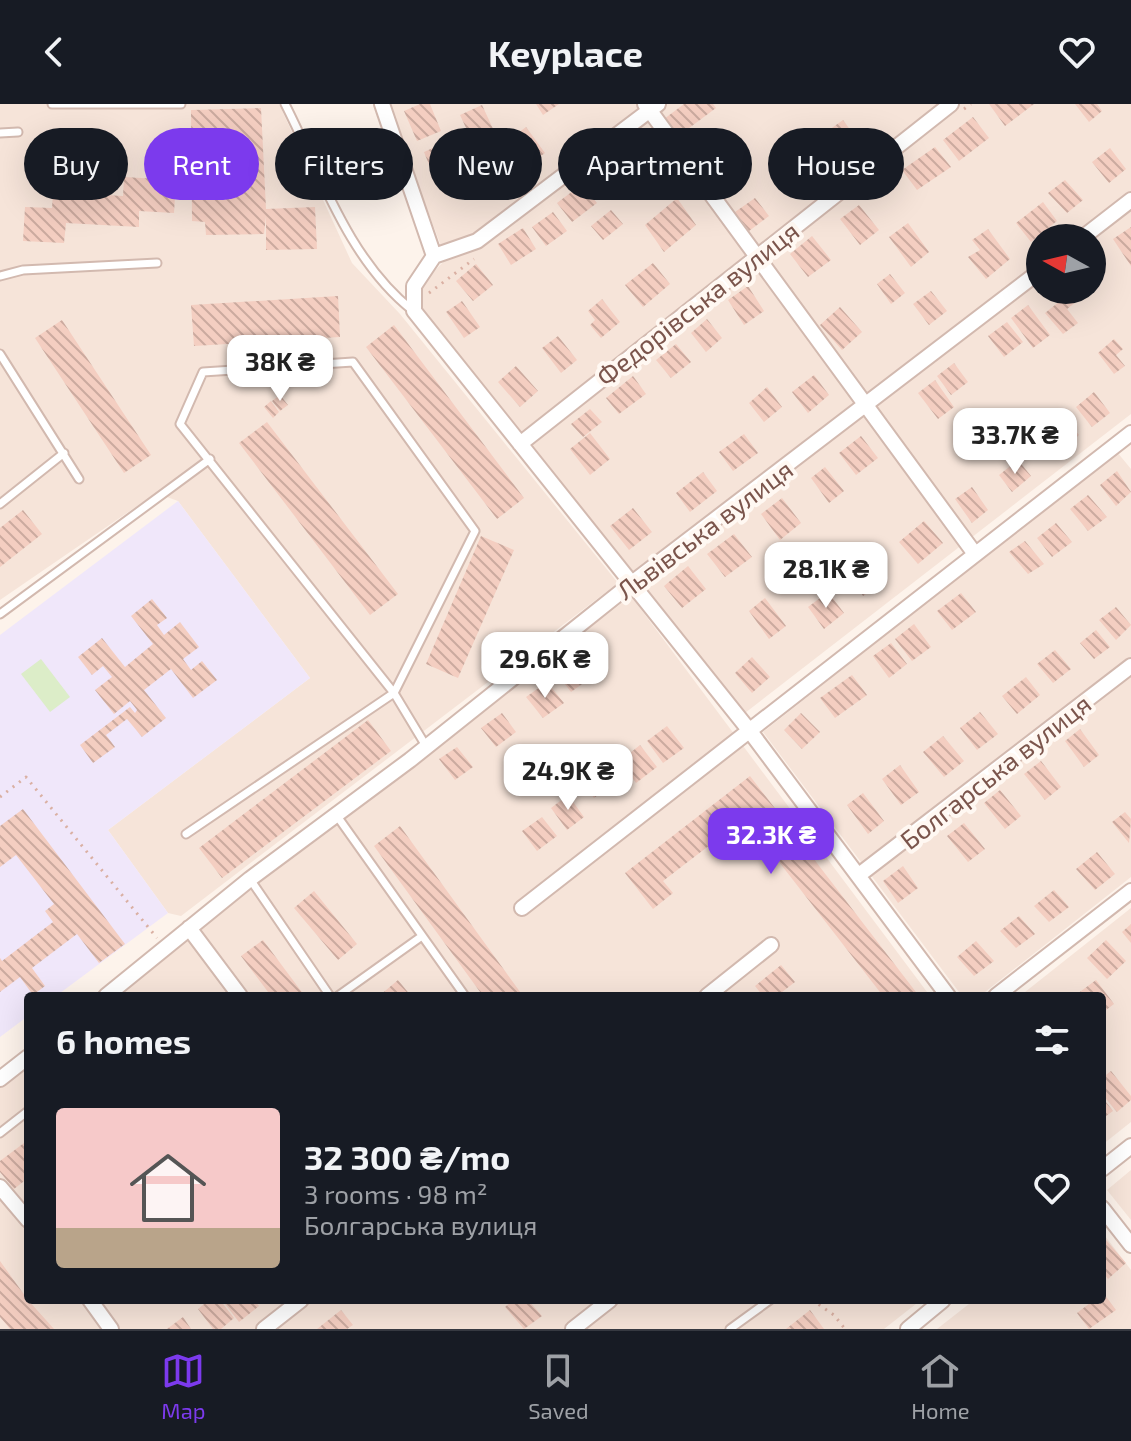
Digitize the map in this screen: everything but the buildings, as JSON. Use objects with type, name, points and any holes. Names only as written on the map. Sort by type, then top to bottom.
[{"type":"street","points":[[382,104],[434,256]]},
{"type":"street","name":"Федорівська вулиця","points":[[520,444],[951,104]]},
{"type":"street","points":[[945,992],[749,730],[414,311],[414,286],[434,256],[477,241],[651,107],[755,256],[975,554]]},
{"type":"street","points":[[1100,224],[1131,200]]},
{"type":"street","name":"Львівська вулиця","points":[[111,992],[250,879],[337,816],[632,583],[1026,282]]},
{"type":"street","points":[[522,908],[1131,433]]},
{"type":"street","name":"Болгарська вулиця","points":[[859,875],[1131,666]]},
{"type":"street","points":[[1001,992],[1131,891]]},
{"type":"street","points":[[189,928],[237,992]]},
{"type":"street","points":[[712,992],[771,945]]},
{"type":"street","points":[[0,1079],[24,1060]]},
{"type":"street","points":[[1106,1166],[1131,1146]]},
{"type":"street","points":[[0,1187],[24,1215]]},
{"type":"street","points":[[1106,1213],[1131,1245]]},
{"type":"street","points":[[93,1304],[111,1329]]},
{"type":"street","points":[[264,1329],[296,1304]]},
{"type":"street","points":[[573,1329],[605,1304]]},
{"type":"street","points":[[908,1329],[938,1304]]},
{"type":"lane","points":[[52,104],[181,104]]},
{"type":"lane","points":[[285,104],[362,257],[385,288],[414,311]]},
{"type":"lane","points":[[0,133],[18,132]]},
{"type":"lane","points":[[0,276],[23,270],[157,263]]},
{"type":"lane","points":[[0,354],[79,479]]},
{"type":"lane","points":[[186,834],[394,693],[475,531],[353,362],[203,372],[180,424],[394,693],[426,746]]},
{"type":"lane","points":[[0,504],[64,453]]},
{"type":"lane","points":[[0,614],[210,459]]},
{"type":"lane","points":[[337,816],[462,992]]},
{"type":"lane","points":[[250,879],[327,992]]},
{"type":"lane","points":[[344,992],[422,936]]},
{"type":"lane","points":[[0,1133],[24,1114]]},
{"type":"lane","points":[[730,1329],[764,1304]]},
{"type":"path","points":[[0,797],[26,777],[165,947]]},
{"type":"path","points":[[818,1304],[834,1315],[845,1329]]},
{"type":"shaded area","points":[[0,104],[279,104],[290,128],[275,128],[275,200],[323,200],[352,263],[400,314],[618,583],[181,916],[168,913],[108,830],[310,678],[178,501],[156,493],[0,600]]},
{"type":"shaded area","points":[[387,104],[1131,104],[1131,414],[745,713],[422,308],[422,284],[446,259],[413,172],[413,128],[396,128]]},
{"type":"shaded area","points":[[1117,452],[1131,469],[1131,877],[985,992],[959,992],[763,732]]},
{"type":"shaded area","points":[[178,501],[310,678],[108,830],[168,913],[61,992],[24,992],[24,1019],[0,1037],[0,635]]},
{"type":"shaded area","points":[[631,596],[927,992],[117,992]]},
{"type":"shaded area","points":[[1131,908],[1131,1122],[1106,1142],[1106,992],[1025,992]]},
{"type":"shaded area","points":[[24,1064],[24,1304],[916,1304],[884,1329],[0,1329],[0,1082]]},
{"type":"shaded area","points":[[1131,1170],[1131,1220],[1107,1190]]},
{"type":"shaded area","points":[[1106,1237],[1131,1270],[1131,1329],[937,1329],[969,1304],[1106,1304]]},
{"type":"green space","points":[[41,659],[70,697],[50,712],[21,674]]}]
